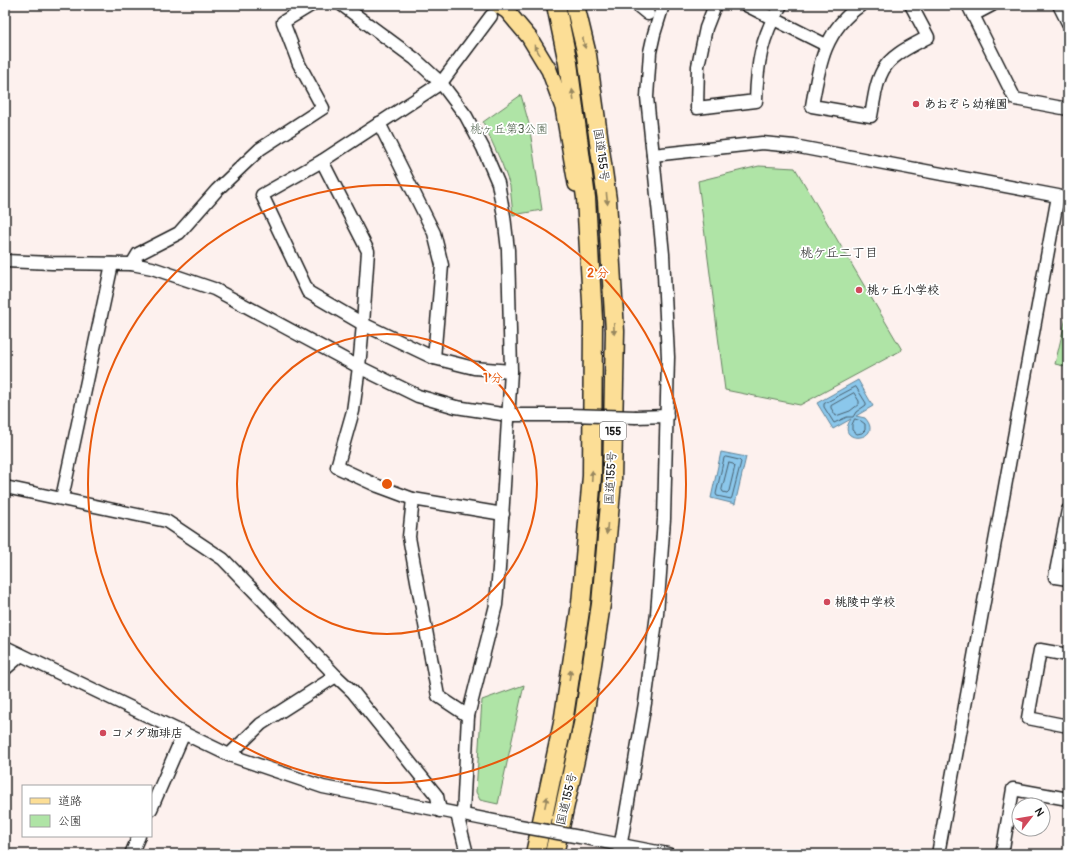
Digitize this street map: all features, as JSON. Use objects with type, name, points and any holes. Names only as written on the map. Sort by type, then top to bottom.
[{"type":"highway","name":"国道155号","points":[[535,854],[563,723],[581,604],[592,476],[593,320],[586,198],[568,63],[556,5]]},
{"type":"highway","name":"国道155号","points":[[554,854],[583,724],[601,604],[612,481],[614,331],[607,200],[587,55],[576,5]]},
{"type":"main road","points":[[495,10],[507,11],[529,37],[549,70],[563,108],[577,190],[593,320]]},
{"type":"street","points":[[132,264],[138,254],[179,233],[217,190],[260,149],[324,108],[299,64],[283,22],[310,5]]},
{"type":"street","points":[[342,5],[415,59],[441,83],[466,116],[483,148],[498,183],[504,216],[508,250],[511,371],[503,514],[496,605],[468,716],[460,815],[466,854]]},
{"type":"street","points":[[637,5],[648,14]]},
{"type":"street","points":[[620,850],[645,703],[657,614],[664,519],[668,357],[663,254],[648,119],[647,96],[648,74],[654,34],[663,5]]},
{"type":"street","points":[[715,5],[706,28],[698,66],[697,108],[756,101],[756,73],[762,44],[772,18],[781,5]]},
{"type":"street","points":[[746,5],[826,44]]},
{"type":"street","points":[[861,5],[854,9],[826,44],[819,67],[812,106],[871,116],[878,82],[883,70],[892,58],[928,37],[911,5]]},
{"type":"street","points":[[992,5],[970,10],[1015,99],[1068,109]]},
{"type":"street","points":[[1059,5],[1068,22]]},
{"type":"street","points":[[495,10],[441,83],[322,161],[262,195],[308,292],[364,324],[434,358],[474,368],[511,371]]},
{"type":"street","points":[[379,123],[434,233],[442,265],[434,358]]},
{"type":"street","points":[[653,155],[762,143],[794,146],[1058,196],[938,854]]},
{"type":"street","points":[[322,161],[368,251],[364,324],[359,366],[352,411],[337,467],[378,486],[413,499],[503,514]]},
{"type":"street","points":[[5,261],[132,264],[152,268],[214,289],[418,396],[456,407],[508,415],[667,416]]},
{"type":"street","points":[[62,498],[112,264]]},
{"type":"street","points":[[5,487],[166,521],[223,559],[353,692],[437,796],[440,811]]},
{"type":"street","points":[[413,499],[409,537],[438,696],[468,716]]},
{"type":"street","points":[[1068,510],[1055,577],[1068,579]]},
{"type":"street","points":[[5,647],[229,754],[323,787],[460,815],[580,837],[620,850],[668,854]]},
{"type":"street","points":[[1068,655],[1040,650],[1028,718],[1068,726]]},
{"type":"street","points":[[5,669],[21,655]]},
{"type":"street","points":[[229,754],[262,724],[336,676]]},
{"type":"street","points":[[152,807],[184,733]]},
{"type":"street","points":[[1002,854],[1013,789],[1068,798]]},
{"type":"street","points":[[132,854],[139,837]]},
{"type":"green space","name":"桃ヶ丘第3公園","points":[[521,95],[529,124],[542,210],[513,215],[510,186],[483,122]]},
{"type":"green space","points":[[759,166],[795,168],[902,350],[800,405],[725,390],[698,181]]},
{"type":"green space","points":[[1068,309],[1068,367],[1055,364]]},
{"type":"green space","points":[[524,685],[498,804],[480,800],[476,792],[482,700]]},
{"type":"water","points":[[858,380],[873,406],[856,416],[865,418],[870,426],[869,432],[865,436],[853,437],[847,428],[851,419],[833,429],[817,403]]},
{"type":"water","points":[[721,452],[746,457],[735,504],[711,498]]},
{"type":"place","name":"あおぞら幼稚園","points":[[916,104]]},
{"type":"place","name":"桃ヶ丘小学校","points":[[859,290]]},
{"type":"place","name":"桃陵中学校","points":[[827,602]]},
{"type":"place","name":"コメダ珈琲店","points":[[103,733]]},
{"type":"district","name":"桃ケ丘二丁目","points":[[839,253]]}]
